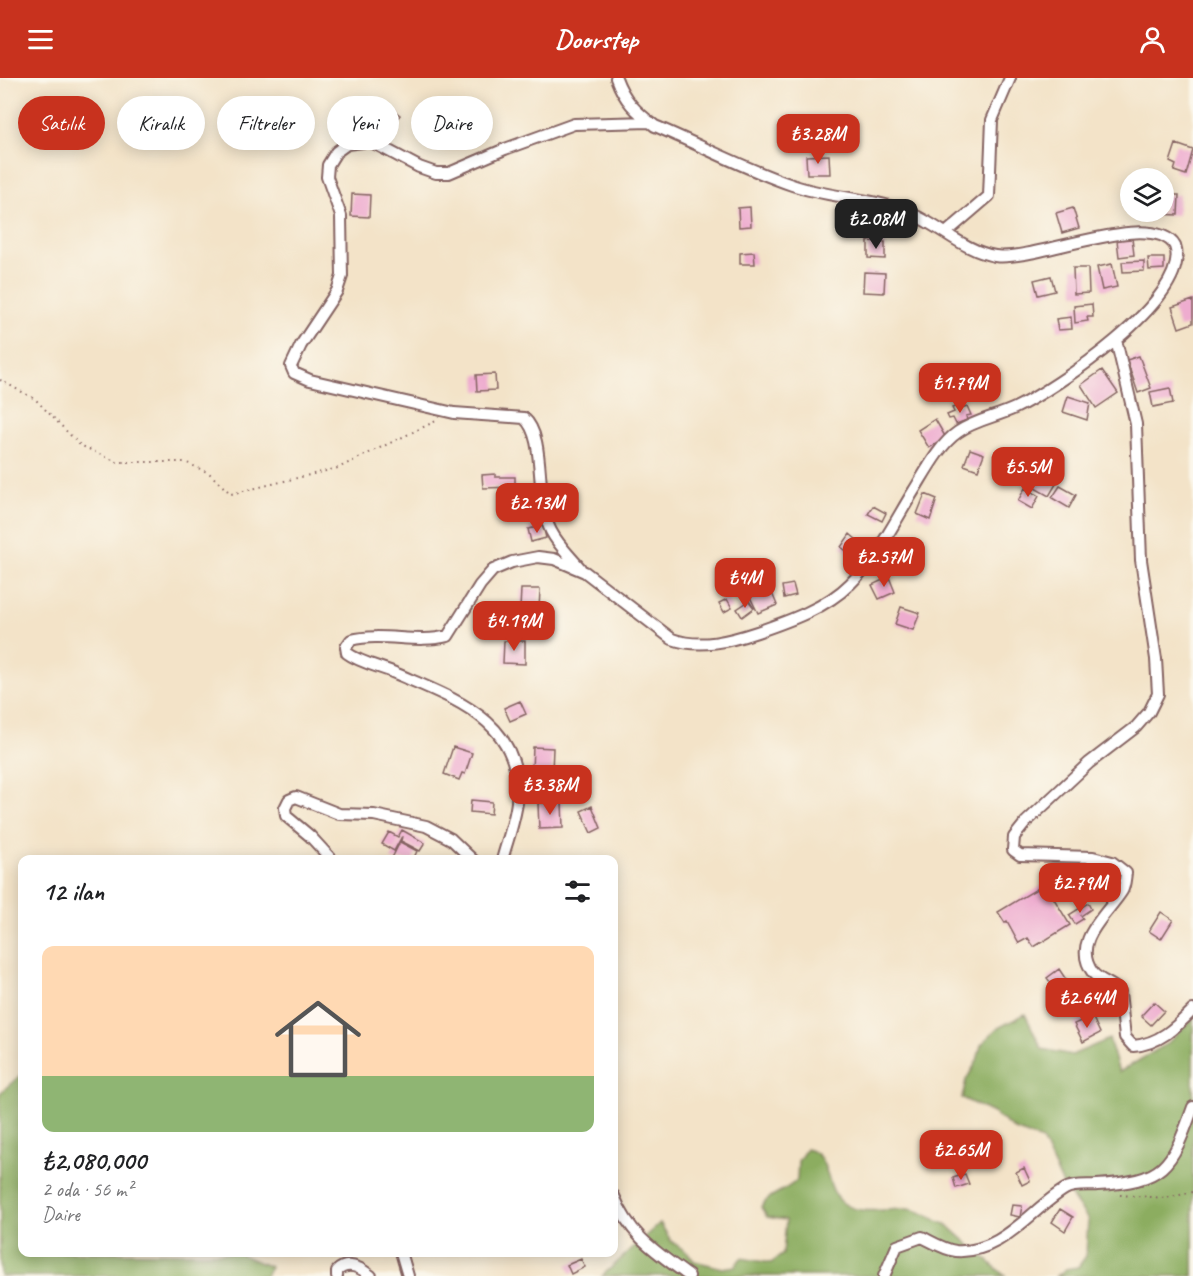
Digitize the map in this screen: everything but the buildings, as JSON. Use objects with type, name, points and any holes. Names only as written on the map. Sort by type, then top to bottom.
[{"type":"street","points":[[503,855],[517,804],[518,778],[508,750],[495,728],[466,704],[370,662],[352,657],[347,653],[346,646],[351,640],[365,636],[431,640],[448,636],[480,585],[493,570],[512,562],[538,557],[554,558],[585,573],[672,639],[684,643],[724,642],[789,621],[818,607],[849,585],[878,550],[921,480],[955,434],[979,420],[1014,409],[1089,365],[1117,344],[1167,292],[1172,284],[1180,258],[1173,243],[1159,234],[1136,231],[998,256],[978,251],[908,212],[873,201],[826,195],[791,185],[650,122],[636,112],[622,94],[616,78]]},
{"type":"street","points":[[947,232],[989,196],[992,120],[1010,78]]},
{"type":"street","points":[[585,573],[550,530],[541,496],[538,443],[532,425],[524,418],[454,413],[310,380],[294,373],[291,366],[300,345],[337,291],[342,276],[341,216],[327,177],[328,165],[336,152],[347,144],[370,141],[419,167],[436,173],[449,173],[574,124],[650,122]]},
{"type":"street","points":[[1117,344],[1136,424],[1141,560],[1156,659],[1158,694],[1149,712],[1136,727],[1089,763],[1026,822],[1014,837],[1013,850],[1020,855],[1093,857],[1112,862],[1126,873],[1123,890],[1097,922],[1087,941],[1089,963],[1094,975],[1120,992],[1125,1037],[1133,1046],[1148,1045],[1173,1030],[1193,1010]]},
{"type":"street","points":[[327,855],[310,836],[286,816],[285,808],[289,800],[296,797],[339,814],[374,815],[426,826],[451,839],[468,855]]},
{"type":"street","points":[[884,1276],[897,1246],[922,1237],[954,1251],[980,1249],[1013,1230],[1067,1187],[1136,1182],[1158,1172],[1178,1149],[1193,1107]]},
{"type":"street","points":[[618,1206],[639,1240],[689,1276]]},
{"type":"street","points":[[402,1257],[408,1276]]},
{"type":"street","points":[[337,1276],[337,1270],[345,1265],[352,1265],[371,1276]]},
{"type":"path","points":[[0,380],[34,399],[80,445],[117,462],[185,462],[209,474],[231,494],[338,468],[454,413]]},
{"type":"path","points":[[1114,1184],[1120,1196],[1166,1198],[1193,1191]]},
{"type":"green space","points":[[1025,1014],[1042,1049],[1072,1055],[1109,1039],[1119,1072],[1167,1044],[1193,1018],[1193,1276],[1057,1276],[1066,1269],[1078,1267],[1086,1256],[1088,1219],[1063,1185],[1042,1140],[1015,1130],[993,1113],[962,1098],[966,1080],[977,1061],[981,1045],[996,1029]]},
{"type":"green space","points":[[18,1077],[18,1257],[247,1257],[270,1267],[266,1276],[0,1276],[0,1093]]},
{"type":"green space","points":[[806,1149],[820,1157],[832,1189],[843,1203],[866,1210],[908,1209],[923,1213],[946,1224],[1005,1276],[602,1276],[660,1223],[671,1241],[688,1253],[694,1261],[723,1268],[735,1266],[741,1258],[771,1263],[783,1254],[786,1220],[767,1217],[761,1207],[769,1198],[797,1180],[798,1161]]}]
